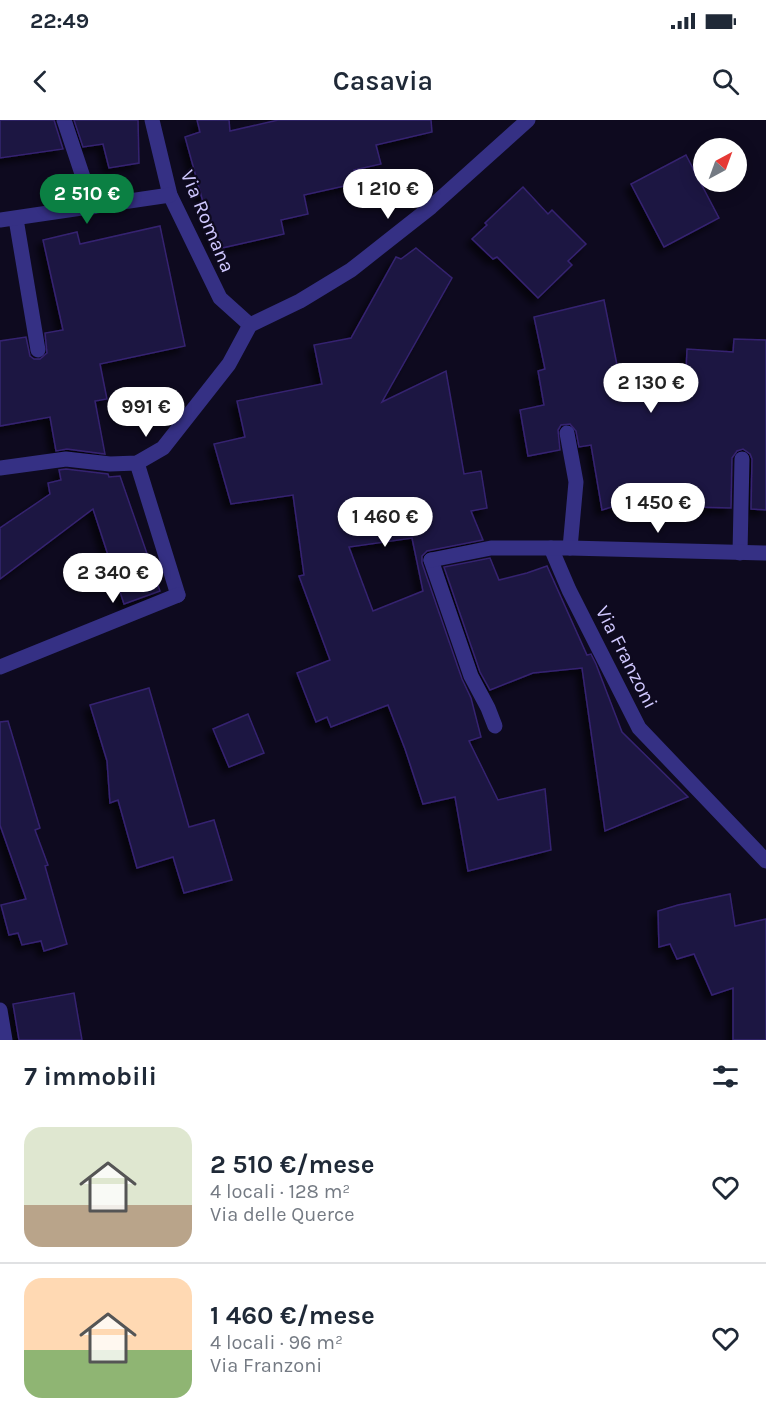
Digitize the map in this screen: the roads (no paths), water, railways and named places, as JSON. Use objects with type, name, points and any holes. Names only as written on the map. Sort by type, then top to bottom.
[{"type":"street","points":[[64,120],[93,207]]},
{"type":"street","name":"Via Romana","points":[[152,120],[170,195],[219,298],[250,325]]},
{"type":"street","points":[[0,468],[66,459],[110,464],[136,463],[163,448],[229,364],[250,325],[300,301],[351,270],[431,207],[528,120]]},
{"type":"street","points":[[0,220],[170,195]]},
{"type":"street","points":[[16,219],[38,350]]},
{"type":"street","points":[[567,433],[576,482],[570,548]]},
{"type":"street","points":[[740,553],[742,459]]},
{"type":"street","points":[[0,667],[178,595],[136,463]]},
{"type":"street","points":[[495,726],[471,676],[431,560],[491,548],[766,553]]},
{"type":"street","name":"Via Franzoni","points":[[551,548],[569,590],[639,728],[766,861]]},
{"type":"street","points":[[0,1010],[5,1040]]}]
